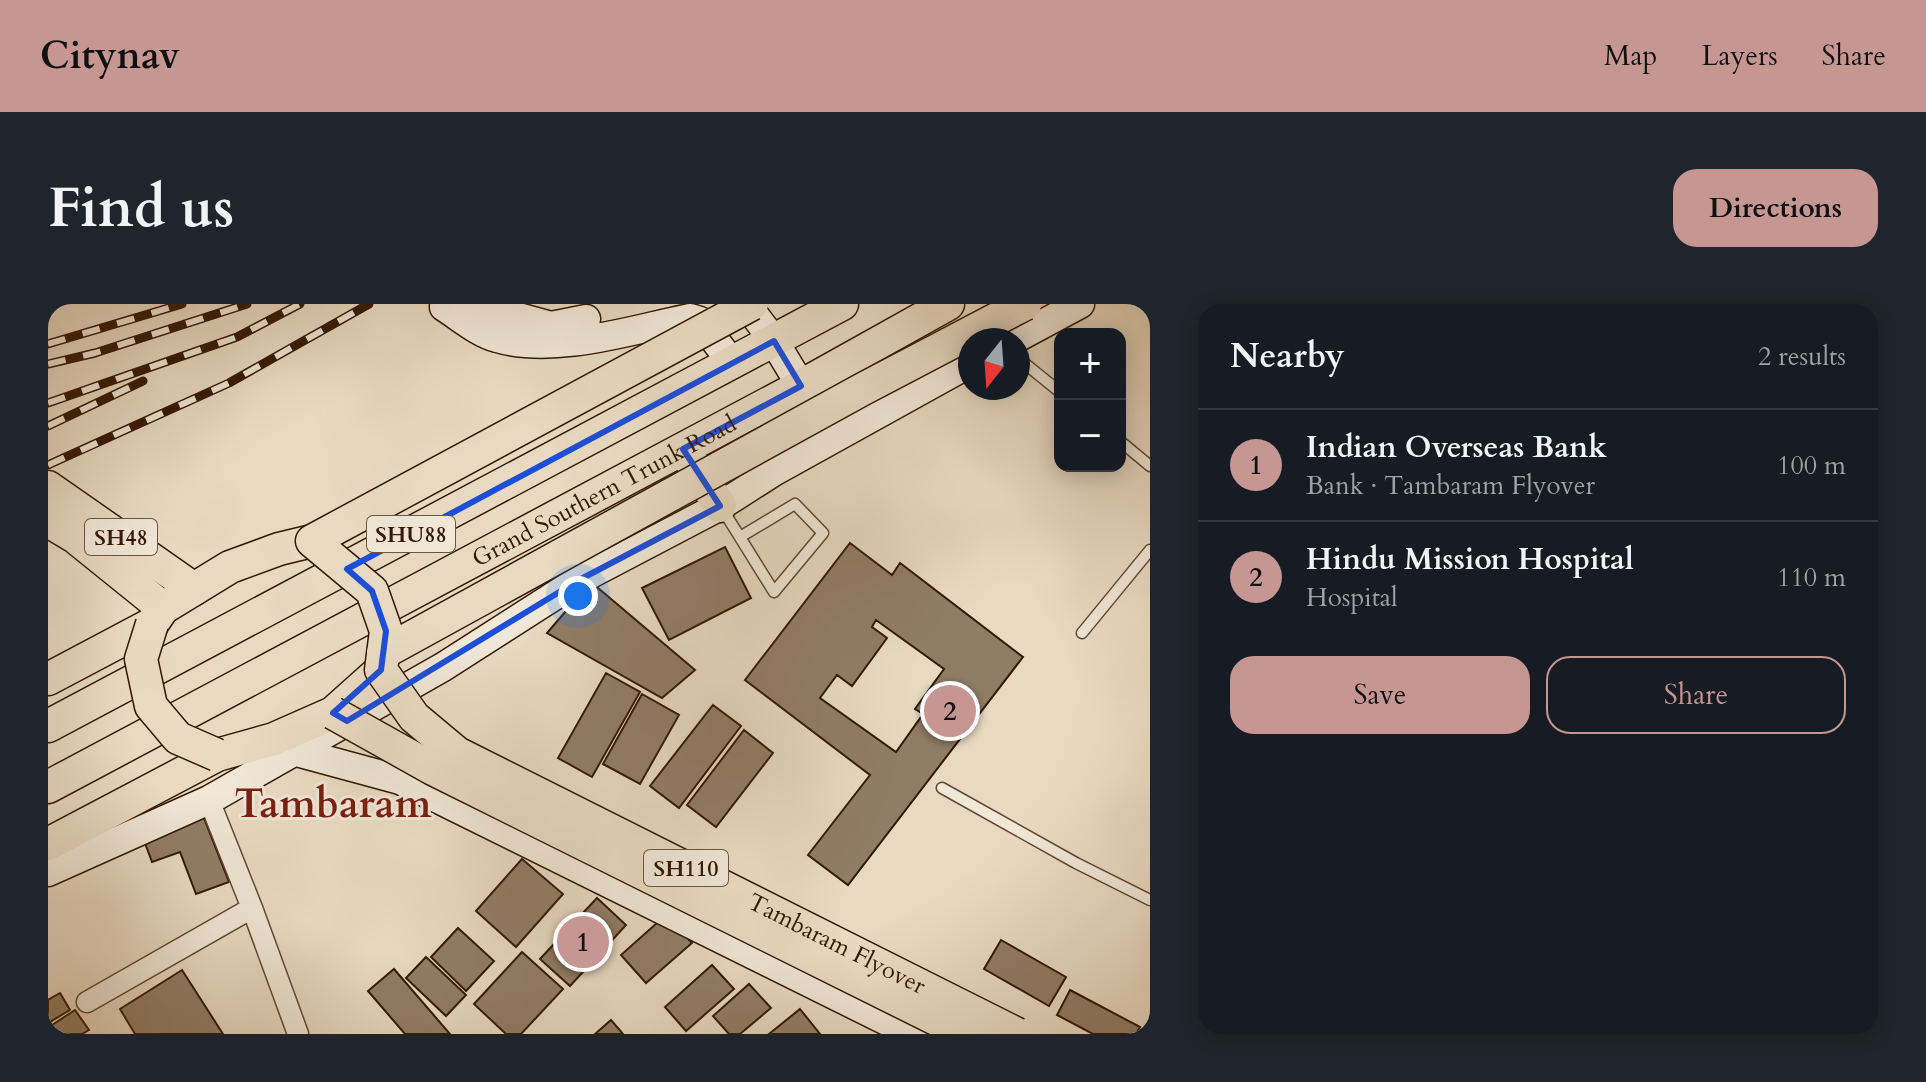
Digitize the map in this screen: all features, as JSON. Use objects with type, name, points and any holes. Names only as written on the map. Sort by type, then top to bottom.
[{"type":"main road","points":[[48,679],[158,616],[230,567],[312,541],[752,304]]},
{"type":"main road","name":"SHU88","points":[[48,726],[842,304]]},
{"type":"main road","name":"Grand Southern Trunk Road","points":[[48,787],[801,386],[948,304]]},
{"type":"main road","points":[[48,844],[217,755],[274,739],[333,713],[382,661],[849,396],[1025,304]]},
{"type":"main road","points":[[683,449],[720,506]]},
{"type":"main road","name":"SH48","points":[[48,487],[194,589]]},
{"type":"main road","name":"SH48","points":[[48,521],[75,537],[158,616]]},
{"type":"main road","points":[[312,541],[372,591],[386,631],[382,661]]},
{"type":"main road","points":[[158,616],[141,659],[151,706],[178,738],[217,755]]},
{"type":"main road","name":"Tambaram Flyover","points":[[382,661],[414,717],[457,753],[1017,1034]]},
{"type":"main road","name":"Tambaram Flyover","points":[[333,713],[433,769],[966,1034]]},
{"type":"street","points":[[457,305],[551,326],[675,304]]},
{"type":"street","points":[[730,304],[749,308],[774,341],[801,386]]},
{"type":"street","points":[[1030,331],[1080,304]]},
{"type":"street","points":[[457,305],[494,338],[537,346],[690,318],[700,321],[733,364]]},
{"type":"street","points":[[48,872],[209,800],[443,667],[579,580],[720,506],[775,471],[958,370]]},
{"type":"street","points":[[293,751],[400,780],[913,1034]]},
{"type":"street","points":[[209,800],[298,1034]]},
{"type":"street","points":[[87,1002],[252,908]]},
{"type":"lane","points":[[1030,368],[1054,387]]},
{"type":"lane","points":[[1126,446],[1150,466]]},
{"type":"lane","points":[[720,506],[774,592],[823,533],[795,504],[740,537]]},
{"type":"lane","points":[[1082,633],[1150,550]]},
{"type":"lane","points":[[942,788],[1076,863],[1150,900]]},
{"type":"highlighted area","points":[[774,341],[801,386],[683,449],[720,506],[579,580],[347,721],[333,713],[381,670],[386,631],[372,591],[347,569]]},
{"type":"building","points":[[850,543],[892,575],[900,563],[1023,657],[848,885],[808,855],[870,775],[745,680]],"holes":[[[876,620],[944,669],[915,709],[923,714],[896,752],[820,698],[837,675],[852,686],[887,638],[872,627]]]},
{"type":"building","points":[[725,547],[751,598],[669,640],[642,588]]},
{"type":"building","points":[[591,582],[695,670],[662,698],[547,633]]},
{"type":"building","points":[[606,673],[640,692],[592,777],[558,758]]},
{"type":"building","points":[[642,694],[679,715],[640,784],[603,764]]},
{"type":"building","points":[[713,705],[741,726],[679,808],[650,786]]},
{"type":"building","points":[[744,730],[773,753],[716,827],[687,805]]},
{"type":"building","points":[[202,813],[229,882],[196,894],[180,852],[152,862],[142,835]]},
{"type":"building","points":[[522,859],[563,894],[516,947],[476,911]]},
{"type":"building","points":[[597,898],[626,925],[570,986],[540,959]]},
{"type":"building","points":[[666,915],[692,943],[646,983],[621,955]]},
{"type":"building","points":[[458,928],[494,961],[466,991],[431,957]]},
{"type":"building","points":[[1001,940],[1066,977],[1049,1006],[984,969]]},
{"type":"building","points":[[522,952],[563,989],[521,1034],[506,1034],[474,1004]]},
{"type":"building","points":[[426,957],[466,995],[446,1016],[406,978]]},
{"type":"building","points":[[712,965],[734,989],[686,1031],[665,1007]]},
{"type":"building","points":[[394,969],[450,1034],[405,1034],[368,991]]},
{"type":"building","points":[[182,970],[223,1034],[135,1034],[120,1009]]},
{"type":"building","points":[[749,984],[771,1008],[740,1034],[729,1034],[713,1016]]},
{"type":"building","points":[[1070,990],[1140,1027],[1136,1034],[1093,1034],[1057,1015]]},
{"type":"building","points":[[60,993],[70,1010],[48,1023],[48,1000]]},
{"type":"building","points":[[800,1009],[820,1034],[769,1034]]},
{"type":"building","points":[[75,1010],[89,1030],[82,1034],[53,1034],[49,1027]]},
{"type":"building","points":[[611,1020],[623,1034],[595,1034]]},
{"type":"railway","points":[[48,344],[182,304]]},
{"type":"railway","points":[[48,364],[95,353],[247,304]]},
{"type":"railway","points":[[48,403],[237,337],[300,304]]},
{"type":"railway","points":[[48,465],[229,383],[369,304]]},
{"type":"railway","points":[[48,426],[143,381]]},
{"type":"place","name":"Hindu Mission Hospital","points":[[950,711]]},
{"type":"place","name":"Indian Overseas Bank","points":[[583,942]]},
{"type":"district","name":"Tambaram","points":[[333,803]]}]
